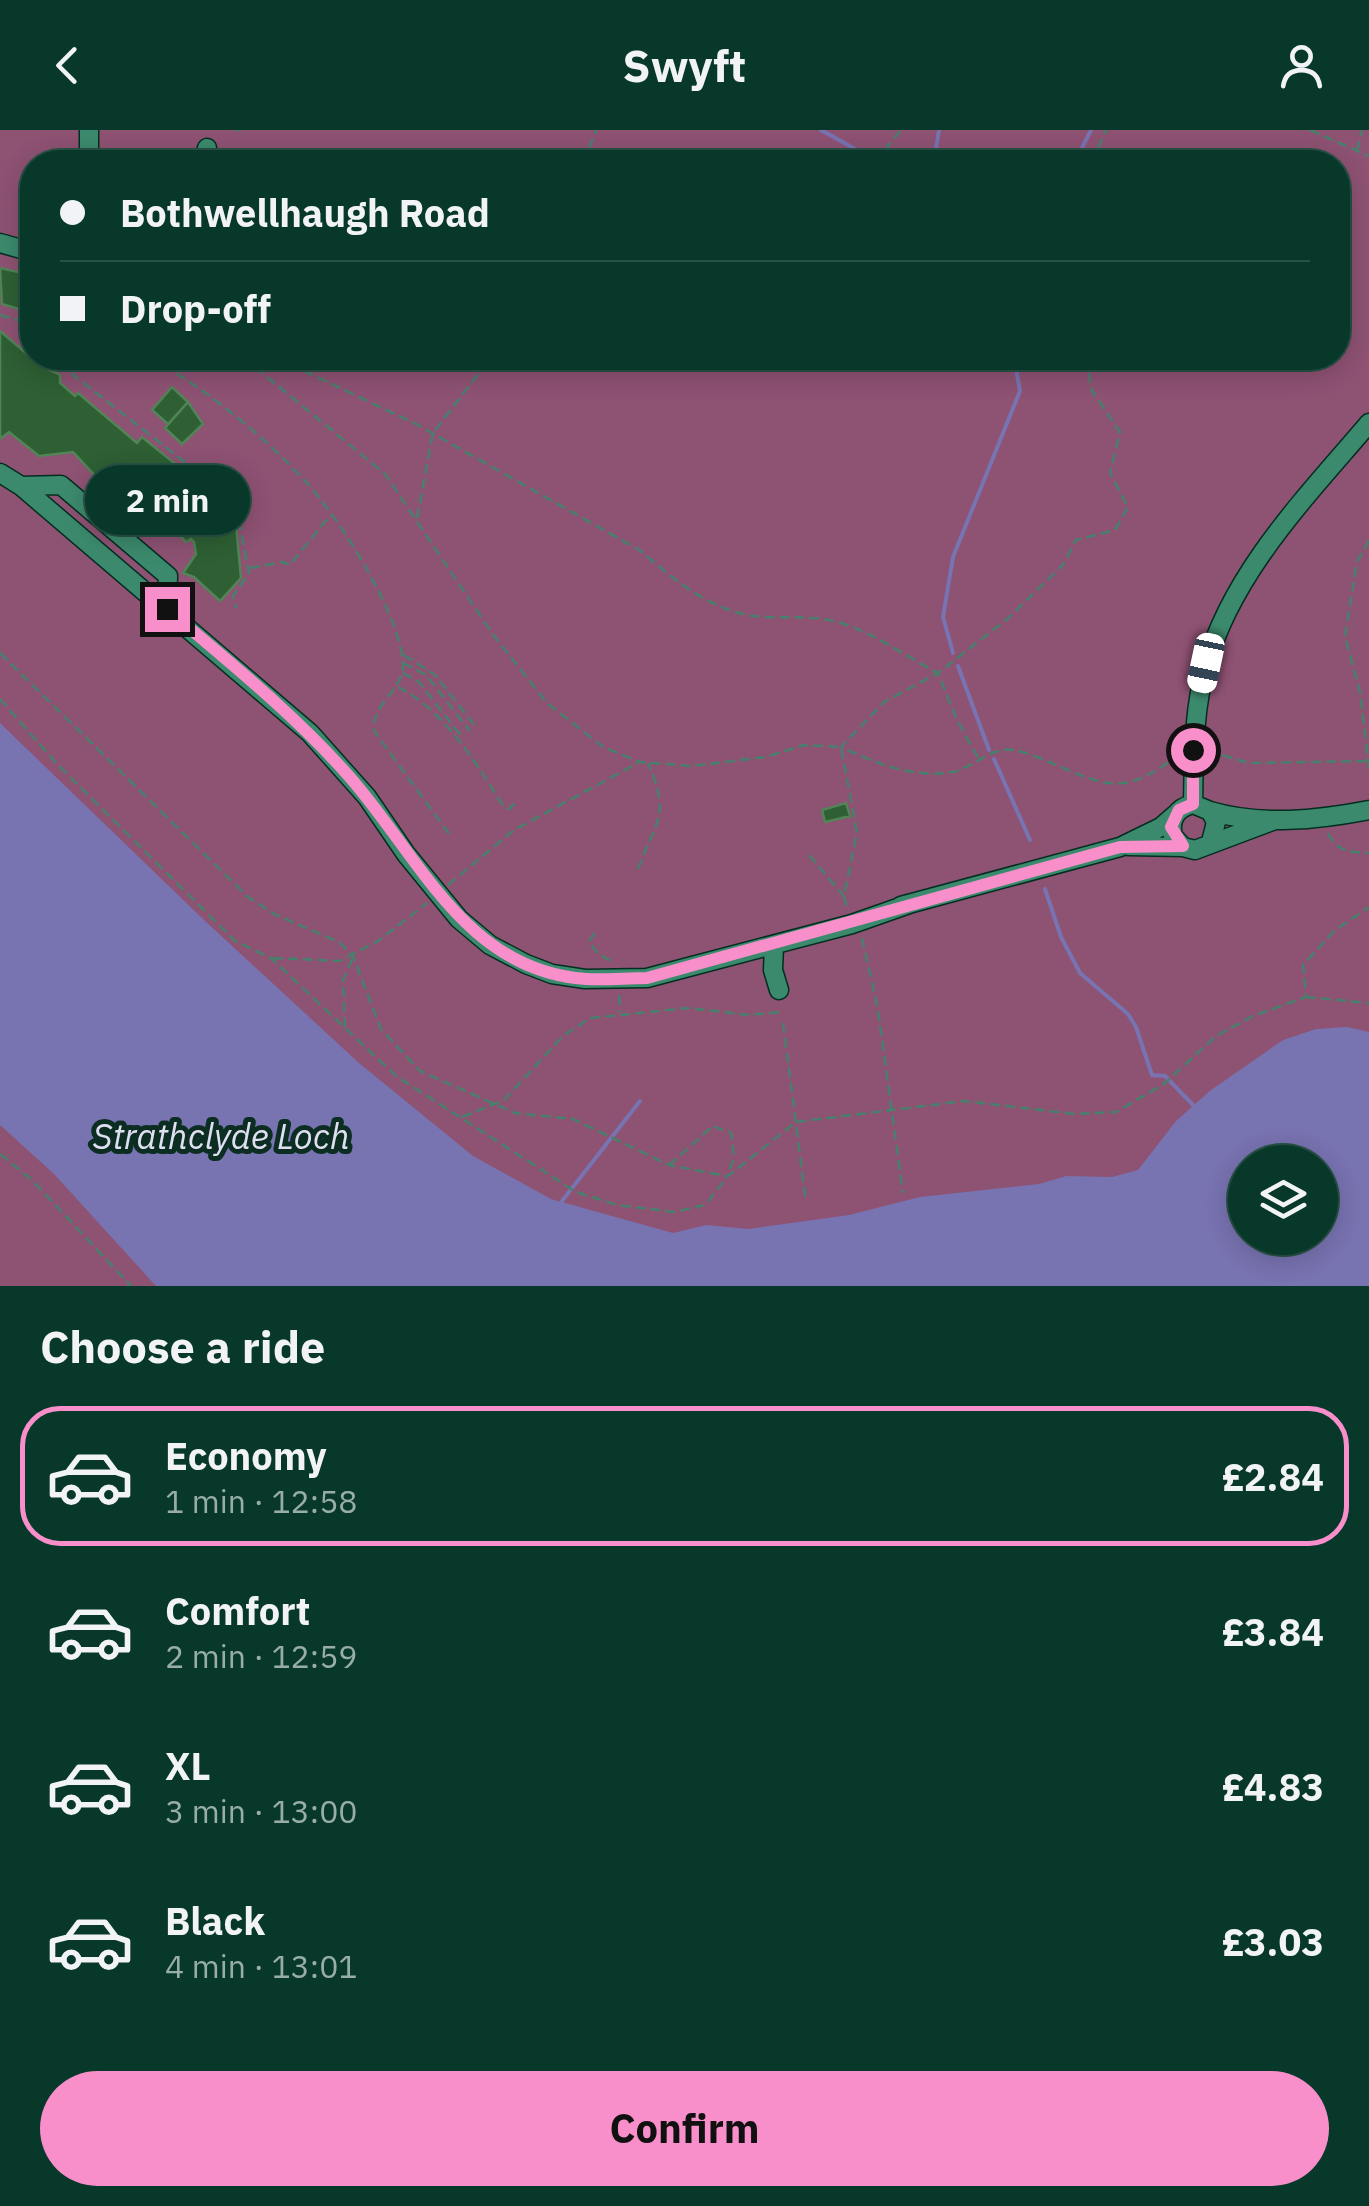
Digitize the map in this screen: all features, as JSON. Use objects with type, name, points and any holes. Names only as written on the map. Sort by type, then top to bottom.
[{"type":"street","points":[[1211,842],[1217,829],[1201,808],[1193,750],[1206,663],[1231,602],[1263,554],[1369,423]]},
{"type":"street","points":[[0,473],[22,486],[310,733],[367,797],[438,893],[478,935],[526,964],[585,979],[647,978],[774,946],[909,904],[1120,847],[1160,827],[1176,814],[1201,808],[1231,818],[1275,820],[1369,810]]},
{"type":"street","points":[[22,486],[60,485],[88,508],[168,576],[167,609]]},
{"type":"street","points":[[1176,814],[1171,827],[1183,846]]},
{"type":"street","points":[[1120,847],[1200,849],[1275,820]]},
{"type":"street","points":[[619,979],[909,904]]},
{"type":"street","points":[[774,946],[773,970],[779,990]]},
{"type":"street","points":[[752,952],[773,970]]},
{"type":"path","points":[[885,150],[901,130]]},
{"type":"path","points":[[1310,130],[1369,156]]},
{"type":"path","points":[[1356,153],[1362,130]]},
{"type":"path","points":[[71,370],[186,463],[211,494],[238,516],[249,573],[233,596],[236,608]]},
{"type":"path","points":[[167,370],[244,426],[307,483],[388,608],[402,654],[402,672],[379,709],[374,731],[450,835]]},
{"type":"path","points":[[258,370],[386,474],[494,636],[546,703],[604,747],[640,762],[690,766],[766,757],[804,745],[841,747],[871,761],[912,772],[953,772],[1001,750],[1022,751],[1110,786],[1128,784],[1169,764],[1178,754],[1193,750],[1249,763],[1368,762]]},
{"type":"path","points":[[302,370],[433,433],[641,551],[668,575],[710,601],[760,617],[802,616],[842,623],[938,673],[956,718],[980,761]]},
{"type":"path","points":[[417,522],[433,433],[482,370]]},
{"type":"path","points":[[841,747],[884,702],[938,673],[1006,620],[1063,564],[1076,540],[1115,530],[1128,507],[1110,473],[1120,432],[1091,390],[1088,370]]},
{"type":"path","points":[[248,568],[283,562],[290,565],[330,516]]},
{"type":"path","points":[[1369,540],[1357,562],[1345,636],[1360,692],[1369,769]]},
{"type":"path","points":[[0,653],[248,897],[276,915],[339,942],[353,956],[382,1028],[420,1072],[516,1113],[573,1119],[669,1165],[728,1176]]},
{"type":"path","points":[[402,654],[435,675],[476,727]]},
{"type":"path","points":[[402,663],[426,675],[470,732]]},
{"type":"path","points":[[402,672],[418,682],[462,737]]},
{"type":"path","points":[[396,686],[423,700],[442,720],[504,807],[509,809],[518,800]]},
{"type":"path","points":[[1360,692],[1369,700]]},
{"type":"path","points":[[0,699],[57,764],[235,941],[272,958],[396,1076],[576,1192],[618,1205],[674,1212],[705,1205],[728,1176],[796,1122],[964,1101],[1075,1114],[1116,1112],[1164,1084],[1216,1036],[1252,1016],[1306,997],[1369,1003]]},
{"type":"path","points":[[841,747],[857,832],[844,896]]},
{"type":"path","points":[[272,958],[340,961],[353,956],[514,830],[640,762]]},
{"type":"path","points":[[638,869],[660,819],[662,794],[648,763]]},
{"type":"path","points":[[1325,817],[1332,843],[1344,851],[1369,853]]},
{"type":"path","points":[[809,855],[844,896],[849,913]]},
{"type":"path","points":[[1306,997],[1303,966],[1334,932],[1369,908]]},
{"type":"path","points":[[854,931],[862,938],[868,954],[904,1193]]},
{"type":"path","points":[[596,933],[589,942],[598,954],[614,961],[620,1014]]},
{"type":"path","points":[[346,1029],[342,980],[353,956]]},
{"type":"path","points":[[461,1118],[497,1105],[563,1036],[590,1018],[688,1008],[749,1015],[782,1012]]},
{"type":"path","points":[[783,1023],[806,1202]]},
{"type":"path","points":[[669,1165],[713,1126],[731,1133],[734,1157],[728,1176]]},
{"type":"path","points":[[0,1154],[32,1180],[132,1286]]},
{"type":"shaded area","points":[[0,130],[1369,130],[1369,1286],[0,1286]]},
{"type":"water","name":"Strathclyde Loch","points":[[0,723],[359,1063],[473,1156],[551,1199],[673,1233],[706,1225],[748,1229],[849,1215],[920,1197],[1039,1184],[1066,1176],[1112,1177],[1138,1170],[1176,1121],[1211,1090],[1283,1040],[1316,1029],[1347,1027],[1369,1032],[1369,1286],[156,1286],[54,1174],[0,1125]]},
{"type":"building","points":[[0,268],[20,272],[20,309],[2,304]]},
{"type":"building","points":[[0,331],[20,348],[20,370],[50,370],[60,375],[60,383],[75,396],[78,393],[137,443],[142,437],[200,484],[195,491],[236,525],[241,578],[220,601],[194,577],[183,573],[196,554],[194,542],[186,542],[152,506],[139,520],[113,498],[113,483],[108,479],[103,484],[73,452],[39,456],[9,432],[0,439]]},
{"type":"building","points":[[172,387],[188,402],[168,424],[152,410]]},
{"type":"building","points":[[188,402],[203,424],[182,444],[165,428]]},
{"type":"building","points":[[846,803],[850,816],[825,822],[822,810]]},
{"type":"waterway","points":[[821,130],[857,150]]},
{"type":"waterway","points":[[936,150],[939,130]]},
{"type":"waterway","points":[[1081,150],[1091,130]]},
{"type":"waterway","points":[[953,653],[943,617],[953,557],[1020,391],[1016,370]]},
{"type":"waterway","points":[[958,666],[989,750]]},
{"type":"waterway","points":[[994,759],[1030,840]]},
{"type":"waterway","points":[[1045,889],[1061,937],[1080,973],[1128,1014],[1152,1075],[1165,1076],[1194,1106]]},
{"type":"waterway","points":[[562,1201],[640,1101]]},
{"type":"route","points":[[167,609],[310,733],[367,797],[406,854],[459,919],[490,945],[526,964],[552,974],[585,979],[647,978],[1120,847],[1183,846],[1176,842],[1171,827],[1179,810],[1193,804],[1193,750]]}]
